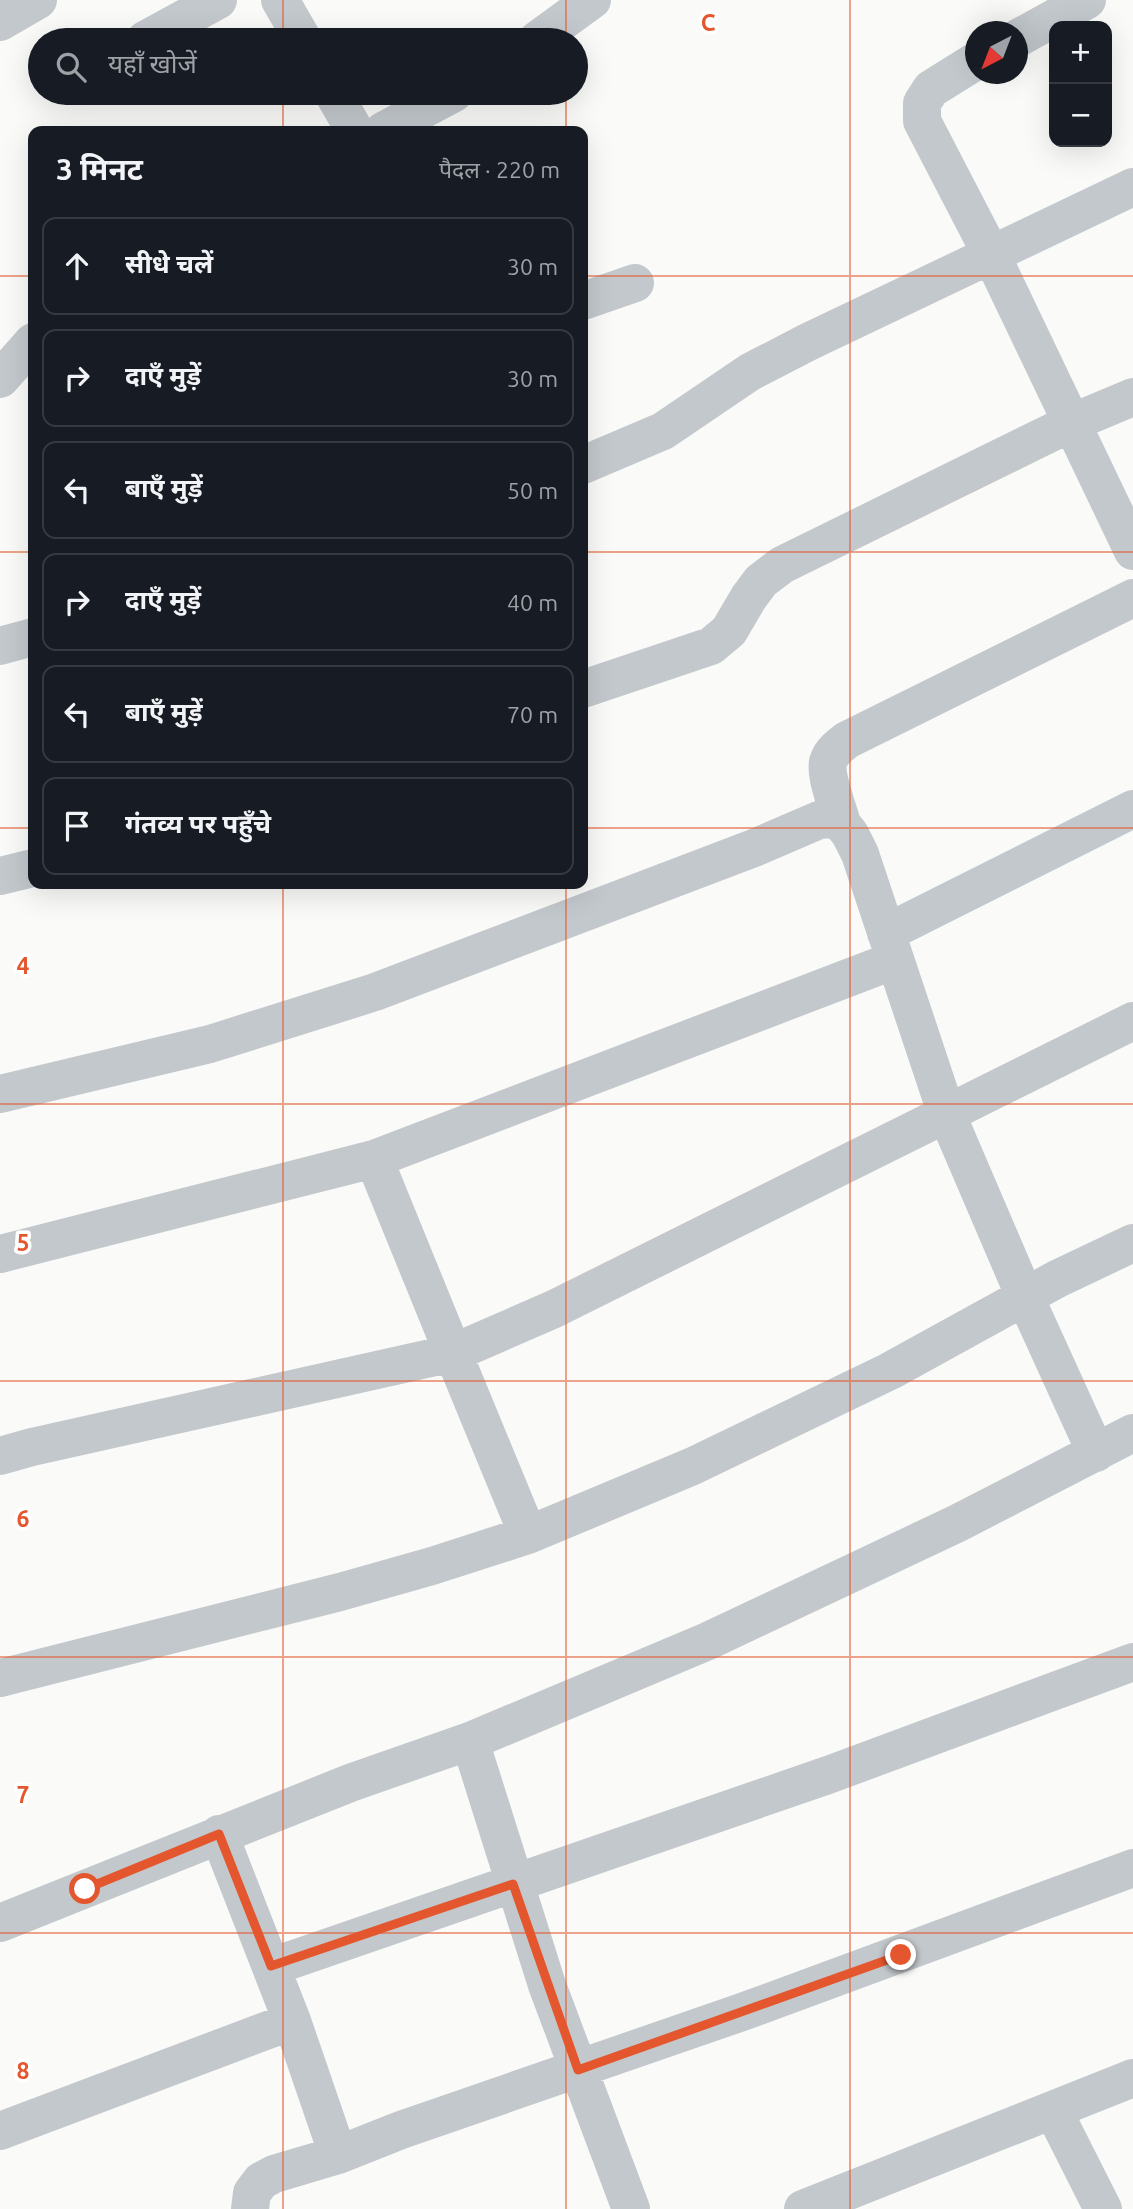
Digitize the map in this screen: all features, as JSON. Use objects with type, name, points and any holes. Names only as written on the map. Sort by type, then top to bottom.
[{"type":"street","points":[[0,22],[38,0]]},
{"type":"street","points":[[167,28],[218,0]]},
{"type":"street","points":[[280,0],[296,28]]},
{"type":"street","points":[[554,28],[592,0]]},
{"type":"street","points":[[1028,32],[1087,0]]},
{"type":"street","points":[[965,67],[931,89],[922,103],[922,121],[991,254],[1133,551]]},
{"type":"street","points":[[340,105],[352,126]]},
{"type":"street","points":[[392,126],[432,105]]},
{"type":"street","points":[[588,463],[663,431],[750,372],[796,348],[1133,187]]},
{"type":"street","points":[[588,299],[635,284]]},
{"type":"street","points":[[0,379],[28,348]]},
{"type":"street","points":[[588,687],[711,646],[729,631],[761,581],[782,565],[1071,423],[1133,397]]},
{"type":"street","points":[[1096,1453],[1024,1297],[947,1115],[859,854],[842,824],[828,771],[829,760],[835,750],[847,740],[1133,598]]},
{"type":"street","points":[[0,646],[28,638]]},
{"type":"street","points":[[0,1254],[374,1159],[890,947],[1133,809]]},
{"type":"street","points":[[0,1094],[210,1044],[375,992],[741,853],[819,820],[832,820],[842,824]]},
{"type":"street","points":[[0,876],[28,869]]},
{"type":"street","points":[[0,1456],[453,1353],[554,1310],[1133,1021]]},
{"type":"street","points":[[374,1159],[528,1535]]},
{"type":"street","points":[[0,1678],[340,1592],[528,1535],[693,1466],[890,1371],[1024,1297],[1133,1242]]},
{"type":"street","points":[[0,1923],[350,1783],[470,1741],[708,1641],[947,1529],[1133,1433]]},
{"type":"street","points":[[271,1966],[828,1774],[1133,1662]]},
{"type":"street","points":[[470,1741],[513,1884],[578,2070],[631,2209]]},
{"type":"street","points":[[219,1834],[292,2021],[338,2155]]},
{"type":"street","points":[[250,2209],[252,2193],[261,2181],[275,2174],[338,2155],[401,2130],[901,1955],[1133,1868]]},
{"type":"street","points":[[0,2130],[292,2021]]},
{"type":"street","points":[[803,2209],[845,2202],[1053,2110],[1133,2078]]},
{"type":"street","points":[[1053,2110],[1103,2209]]},
{"type":"route","points":[[85,1889],[219,1834],[271,1966],[513,1884],[578,2070],[901,1955]]}]
